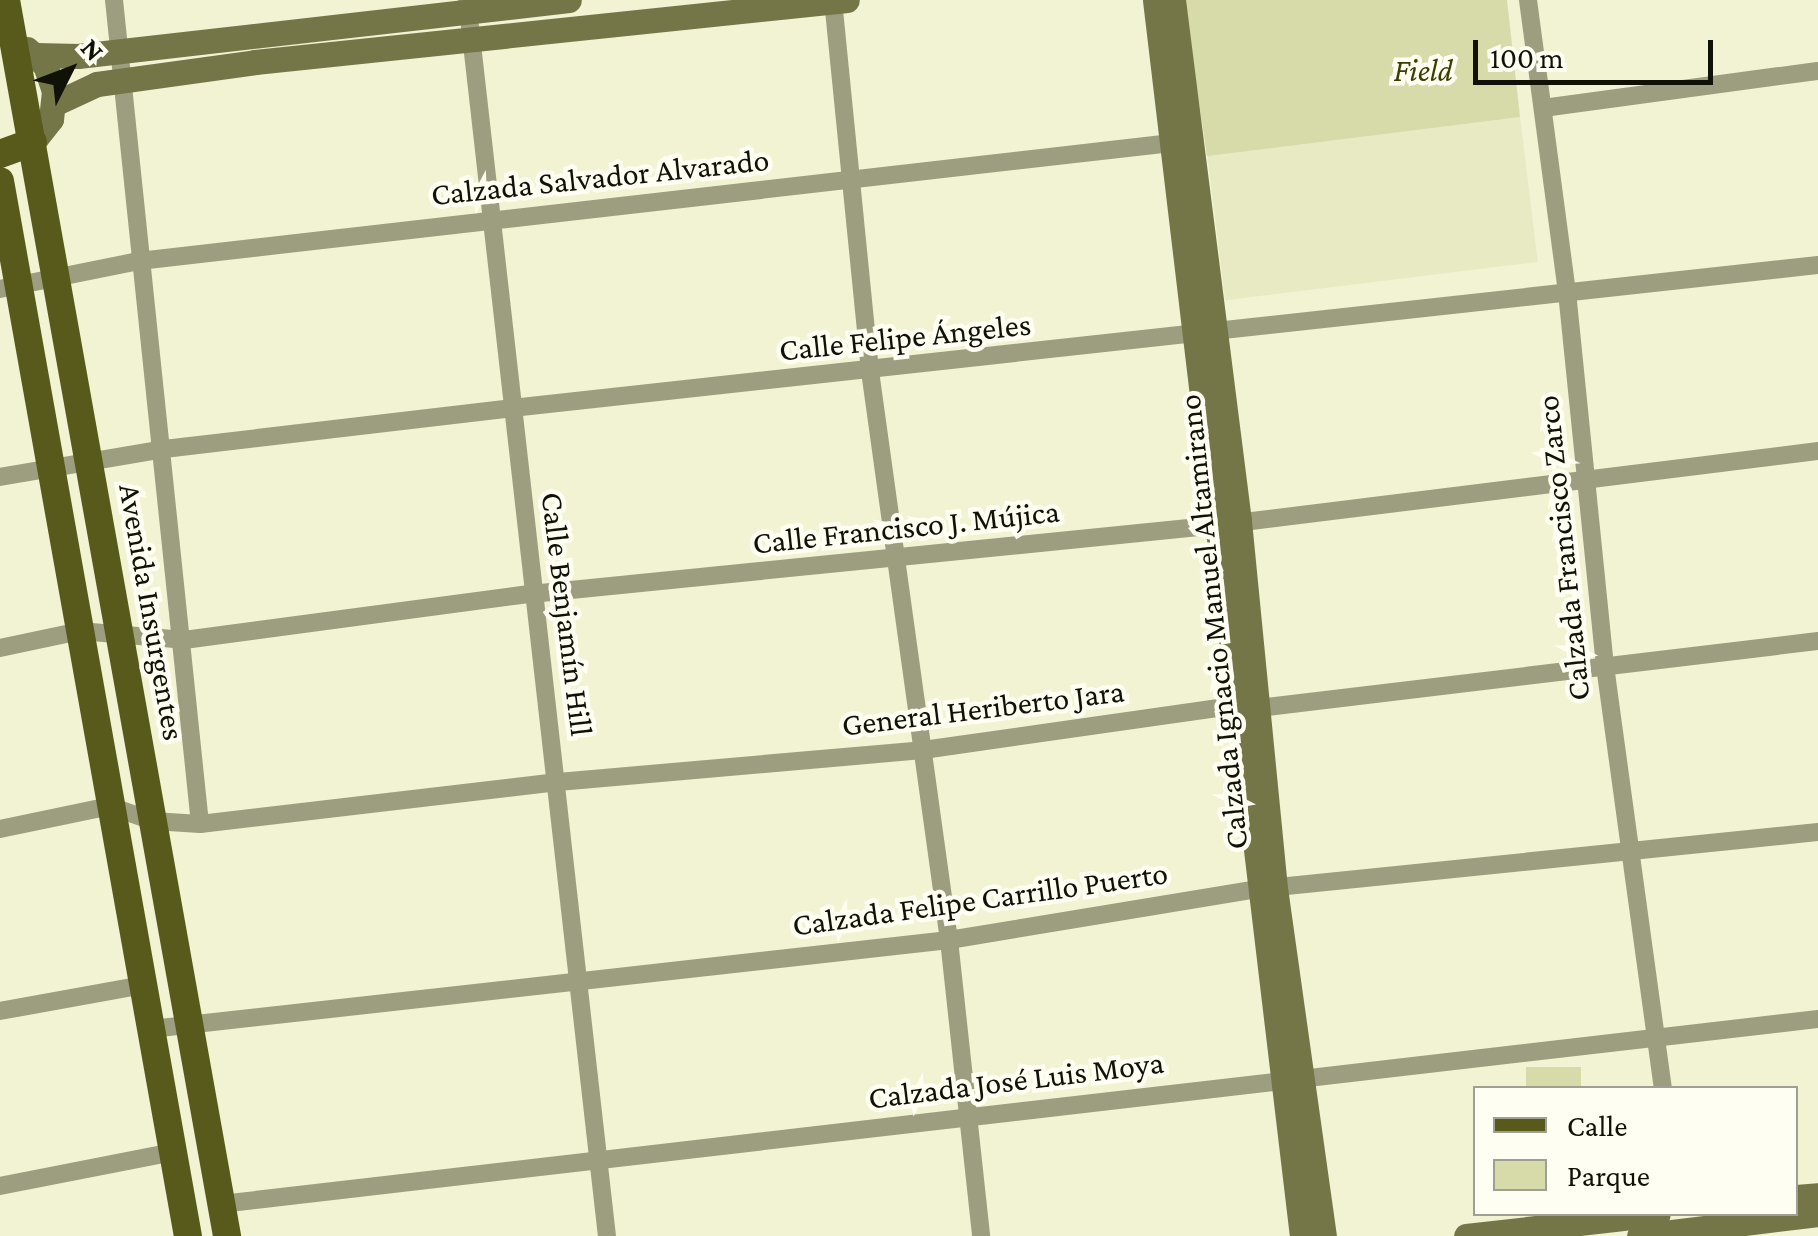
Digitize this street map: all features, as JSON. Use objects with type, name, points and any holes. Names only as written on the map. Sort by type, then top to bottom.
[{"type":"main road","name":"Avenida Insurgentes","points":[[6,0],[227,1236]]},
{"type":"main road","points":[[0,154],[33,142]]},
{"type":"main road","points":[[0,182],[9,287],[51,467],[188,1236]]},
{"type":"street","points":[[114,0],[119,80],[164,449],[200,824]]},
{"type":"street","points":[[17,46],[120,50],[468,6],[569,0]]},
{"type":"street","name":"Calzada Ignacio Manuel Altamirano","points":[[1155,0],[1180,142],[1229,523],[1266,888],[1324,1236]]},
{"type":"street","name":"Calzada Ignacio Manuel Altamirano","points":[[1174,0],[1180,142]]},
{"type":"street","name":"Calzada Francisco Zarco","points":[[1528,0],[1567,292],[1605,666],[1663,1086]]},
{"type":"street","points":[[54,104],[119,80],[466,38],[837,1],[870,372],[948,940],[981,1236]]},
{"type":"street","name":"Calle Benjamín Hill","points":[[468,6],[466,38],[531,594],[558,782],[607,1236]]},
{"type":"street","points":[[17,46],[51,78],[54,104],[33,142]]},
{"type":"street","points":[[1542,108],[1818,71]]},
{"type":"street","name":"Calzada Salvador Alvarado","points":[[9,287],[139,261],[1180,142]]},
{"type":"street","name":"Calle Felipe Ángeles","points":[[0,477],[164,449],[512,408],[870,372],[1818,264]]},
{"type":"street","name":"Calle Francisco J. Mújica","points":[[0,648],[80,631],[121,638],[184,640],[531,594],[1229,523],[1584,476],[1818,451]]},
{"type":"street","name":"General Heriberto Jara","points":[[110,806],[153,821],[200,824],[558,782],[923,750],[1249,706],[1818,642]]},
{"type":"street","points":[[0,830],[110,806]]},
{"type":"street","name":"Calzada Felipe Carrillo Puerto","points":[[151,1030],[578,978],[948,940],[1266,888],[1818,832]]},
{"type":"street","points":[[0,1011],[143,985]]},
{"type":"street","name":"Calzada José Luis Moya","points":[[222,1204],[600,1163],[966,1115],[1818,1018]]},
{"type":"street","name":"Calzada Ignacio Manuel Altamirano","points":[[1295,1078],[1302,1236]]},
{"type":"street","points":[[0,1186],[173,1152]]},
{"type":"street","points":[[1466,1236],[1801,1216],[1818,1195]]},
{"type":"street","points":[[1640,1236],[1672,1224]]},
{"type":"shaded area","points":[[1520,117],[1538,262],[1225,300],[1207,155]]},
{"type":"green space","name":"Field","points":[[1184,0],[1507,0],[1520,117],[1207,156]]},
{"type":"green space","points":[[1526,1067],[1581,1067],[1581,1086],[1526,1086]]}]
